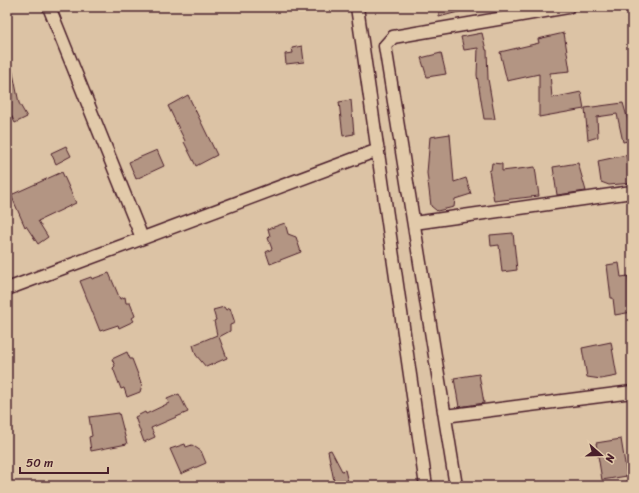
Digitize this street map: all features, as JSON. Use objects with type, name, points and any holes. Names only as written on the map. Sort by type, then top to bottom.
[{"type":"street","points":[[49,7],[142,238]]},
{"type":"street","points":[[357,7],[426,486]]},
{"type":"street","points":[[456,486],[385,46],[393,37],[568,7]]},
{"type":"street","points":[[7,289],[378,150]]},
{"type":"street","points":[[414,223],[632,192]]},
{"type":"street","points":[[445,416],[632,392]]},
{"type":"building","points":[[439,7],[466,7],[466,10],[439,17]]},
{"type":"building","points":[[482,33],[487,50],[488,79],[495,119],[484,119],[477,75],[478,48],[464,50],[461,37]]},
{"type":"building","points":[[564,33],[570,71],[550,73],[552,98],[581,92],[584,109],[539,117],[539,74],[507,81],[500,52],[539,43],[538,39]]},
{"type":"building","points":[[302,46],[304,62],[286,64],[285,54],[293,53],[292,48]]},
{"type":"building","points":[[441,53],[446,74],[427,77],[421,58]]},
{"type":"building","points":[[11,63],[19,103],[27,117],[15,123],[7,107],[7,64]]},
{"type":"building","points":[[188,95],[217,155],[196,166],[168,106]]},
{"type":"building","points":[[351,100],[354,134],[343,136],[339,102]]},
{"type":"building","points":[[623,103],[632,134],[632,140],[623,142],[617,114],[597,117],[598,137],[588,140],[585,108]]},
{"type":"building","points":[[450,134],[454,182],[466,178],[471,194],[455,199],[454,207],[437,211],[431,206],[427,173],[430,137]]},
{"type":"building","points":[[66,146],[71,156],[56,164],[51,153]]},
{"type":"building","points":[[157,150],[164,166],[136,179],[129,162]]},
{"type":"building","points":[[626,155],[632,176],[632,183],[609,185],[601,182],[598,161]]},
{"type":"building","points":[[492,163],[502,164],[502,171],[535,167],[539,196],[494,201],[489,171],[491,170]]},
{"type":"building","points":[[578,163],[586,191],[557,195],[553,167]]},
{"type":"building","points":[[62,172],[76,203],[38,221],[48,237],[38,244],[26,226],[25,227],[11,195]]},
{"type":"building","points":[[285,223],[288,234],[296,237],[301,252],[270,264],[266,252],[272,249],[268,238],[270,236],[268,229]]},
{"type":"building","points":[[513,233],[517,270],[502,272],[499,245],[491,246],[490,235]]},
{"type":"building","points":[[619,263],[621,277],[628,276],[632,298],[632,312],[615,315],[613,298],[611,298],[607,265]]},
{"type":"building","points":[[109,273],[120,299],[125,297],[126,303],[130,303],[135,316],[132,318],[134,321],[119,328],[118,325],[100,331],[80,281],[91,277],[92,279]]},
{"type":"building","points":[[224,307],[226,310],[230,308],[235,323],[230,325],[230,331],[219,337],[227,358],[206,367],[196,355],[193,345],[217,335],[214,321],[216,320],[213,310]]},
{"type":"building","points":[[611,342],[617,376],[601,379],[587,377],[582,348]]},
{"type":"building","points":[[127,352],[130,359],[132,359],[142,385],[140,392],[127,397],[124,388],[121,389],[113,368],[115,366],[112,359]]},
{"type":"building","points":[[479,374],[484,403],[459,407],[454,378]]},
{"type":"building","points":[[179,394],[188,412],[151,428],[155,437],[144,442],[135,417],[145,412],[146,414],[169,403],[167,399]]},
{"type":"building","points":[[119,413],[127,444],[91,451],[89,437],[92,436],[89,417]]},
{"type":"building","points":[[621,439],[627,476],[602,480],[596,443]]},
{"type":"building","points":[[185,444],[186,447],[192,445],[201,451],[206,463],[181,474],[170,449]]},
{"type":"building","points":[[331,450],[342,471],[345,470],[349,486],[335,486],[328,451]]}]
